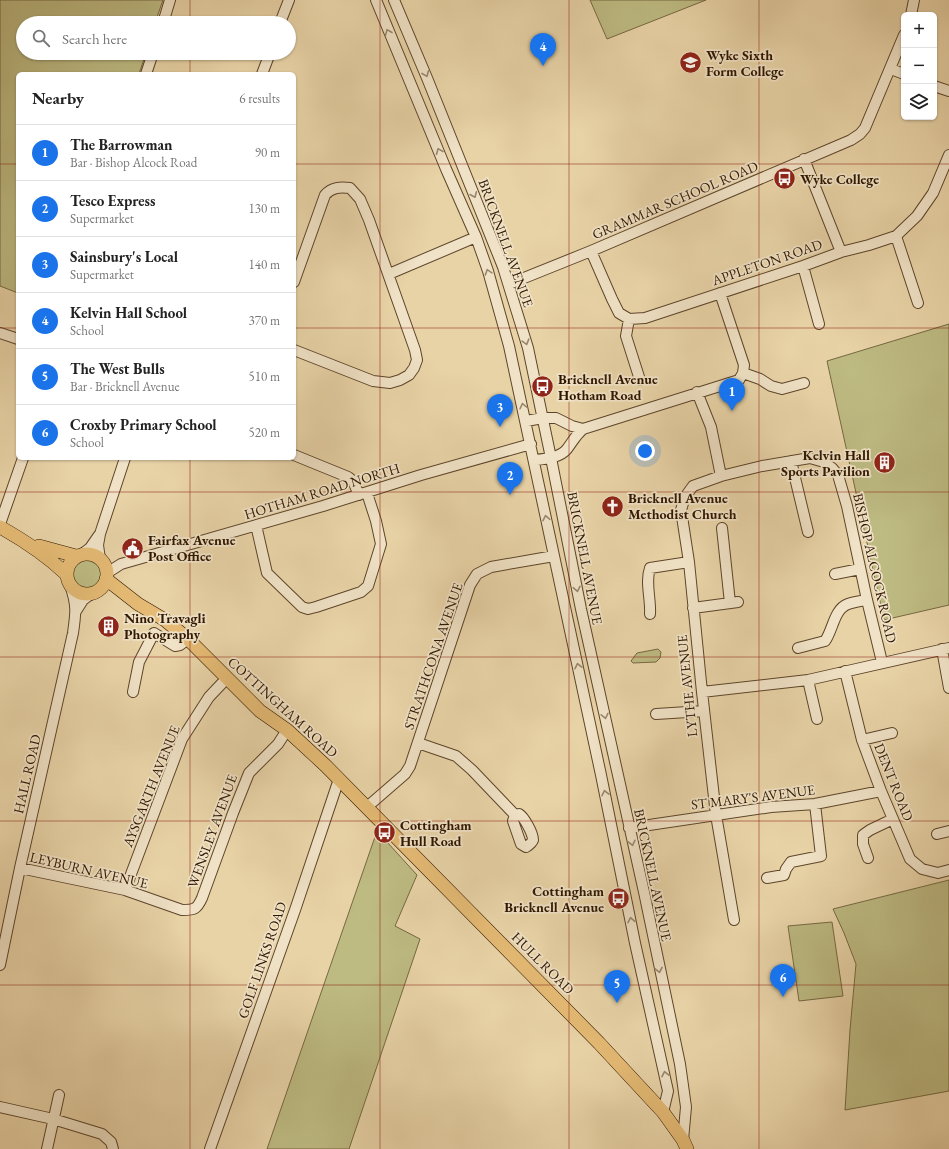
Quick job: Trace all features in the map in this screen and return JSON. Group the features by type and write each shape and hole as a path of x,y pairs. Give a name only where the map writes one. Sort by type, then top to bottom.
{"main road":[{"path":"0,527 24,540 49,558 79,593 95,592 104,586 104,569 91,554 79,555 57,552 24,540"},
{"path":"68,580 69,564 79,555"},
{"name":"COTTINGHAM ROAD","path":"104,569 138,604"},
{"name":"COTTINGHAM ROAD","path":"95,592 114,594 138,604 165,620 188,639 260,711 287,730 367,807"},
{"name":"HULL ROAD","path":"367,807 593,1036 662,1112 685,1144"}],"street":[{"path":"165,16 170,0"},
{"path":"283,16 289,0"},
{"name":"BRICKNELL AVENUE","path":"376,0 446,169 476,237 488,271 509,346 603,782 635,943 668,1091 662,1112"},
{"name":"BRICKNELL AVENUE","path":"394,0 484,217 509,284 528,348 581,609 644,892 680,1064 686,1107 685,1144"},
{"path":"912,12 914,0"},
{"path":"901,43 891,69 901,73"},
{"path":"147,72 151,60"},
{"path":"263,72 267,60"},
{"name":"GRAMMAR SCHOOL ROAD","path":"509,284 591,251 851,140 860,134 865,128 891,69"},
{"path":"937,87 949,91"},
{"path":"804,159 841,252"},
{"name":"APPLETON ROAD","path":"629,319 645,318 841,252 896,236 917,216 933,193 948,161"},
{"path":"446,169 460,162"},
{"path":"296,276 325,195 338,187 350,188 360,199 369,220 415,350 417,360 409,375 390,383 373,381 296,351"},
{"path":"896,236 918,303"},
{"path":"388,274 476,237"},
{"path":"591,251 619,313 629,319 626,336 640,380"},
{"path":"803,266 819,324"},
{"path":"720,293 744,365 741,376"},
{"path":"0,333 16,338"},
{"path":"534,460 551,458 566,450 576,435 583,429 741,376 760,379 771,386 782,389 804,383"},
{"path":"697,392 711,427 721,476"},
{"path":"526,421 543,418 556,418 572,426 583,429"},
{"name":"HOTHAM ROAD NORTH","path":"104,569 256,526 421,475 531,444"},
{"path":"256,526 267,573 302,607 308,609 316,607 361,592 368,586 381,544 376,521 363,494 348,477 296,456"},
{"name":"BISHOP ALCOCK ROAD","path":"721,476 810,458 824,462 832,468 838,475 847,506 882,662"},
{"path":"0,524 22,460"},
{"path":"104,569 98,545 100,534 124,460"},
{"path":"792,461 808,532"},
{"name":"LYTHE AVENUE","path":"721,476 693,486 685,497 681,510 689,562 716,815 736,915"},
{"path":"693,608 734,603 722,528"},
{"path":"79,555 90,548 100,534"},
{"name":"STRATHCONA AVENUE","path":"367,807 406,772 410,766 470,586 477,574 491,567 554,556"},
{"path":"650,614 648,575 650,568 689,562"},
{"path":"835,574 860,568"},
{"name":"HALL ROAD","path":"0,965 20,868 73,633 76,612 75,600 68,580"},
{"name":"HALL ROAD","path":"76,612 83,600 95,592"},
{"path":"798,648 826,641 838,611 846,604 867,600"},
{"path":"133,693 139,662 154,633 175,646 180,645 188,639"},
{"path":"702,692 808,680 882,662 945,649 949,688"},
{"name":"DENT ROAD","path":"845,671 862,740 881,791 910,859 922,869 938,872 949,870"},
{"name":"AYSGARTH AVENUE","path":"125,890 182,739 208,697 227,678"},
{"path":"808,680 817,719"},
{"path":"656,714 704,711"},
{"name":"WENSLEY AVENUE","path":"198,907 232,813 249,773 278,744 287,730"},
{"path":"862,740 892,733"},
{"path":"418,743 456,756 472,770 515,815"},
{"name":"GOLF LINKS ROAD","path":"210,1149 287,932 339,779"},
{"name":"ST MARY'S AVENUE","path":"629,828 771,807 815,804 881,791"},
{"path":"767,878 784,875 791,862 821,856 815,804"},
{"path":"868,858 863,844 864,835 870,830 893,819"},
{"path":"937,834 949,832"},
{"name":"LEYBURN AVENUE","path":"20,868 125,890 182,910 192,910 198,907"},
{"path":"47,1149 52,1119 59,1096"},
{"path":"0,1107 52,1119 102,1134 111,1142 112,1149"}],"shaded area":[{"path":"0,0 163,0 157,16 16,16 16,60 144,60 140,72 16,72 16,292 0,286"},
{"path":"590,0 706,0 607,39"},
{"path":"949,324 949,605 884,620 827,361"},
{"path":"83,558 89,558 99,565 102,574 101,580 95,587 89,590 83,590 73,583 70,577 70,571 77,561"},
{"path":"658,649 661,652 660,658 656,662 633,663 631,661 637,653"},
{"path":"377,831 417,875 395,926 420,939 349,1149 267,1149"},
{"path":"949,880 949,1091 845,1110 856,964 833,909"},
{"path":"832,922 843,996 799,1001 788,926"}],"place":[{"name":"Wyke Sixth Form College","path":"691,63"},
{"name":"Kelvin Hall School","path":"543,66"},
{"name":"Wyke College","path":"785,179"},
{"name":"Bricknell Avenue Hotham Road","path":"543,387"},
{"name":"The Barrowman","path":"732,411"},
{"name":"Sainsbury's Local","path":"500,427"},
{"name":"Kelvin Hall Sports Pavilion","path":"885,463"},
{"name":"Tesco Express","path":"510,495"},
{"name":"Bricknell Avenue Methodist Church","path":"613,506"},
{"name":"Fairfax Avenue Post Office","path":"132,548"},
{"name":"Nino Travagli Photography","path":"109,626"},
{"name":"Cottingham Hull Road","path":"385,833"},
{"name":"Cottingham Bricknell Avenue","path":"619,899"},
{"name":"Croxby Primary School","path":"783,997"},
{"name":"The West Bulls","path":"617,1003"}]}
